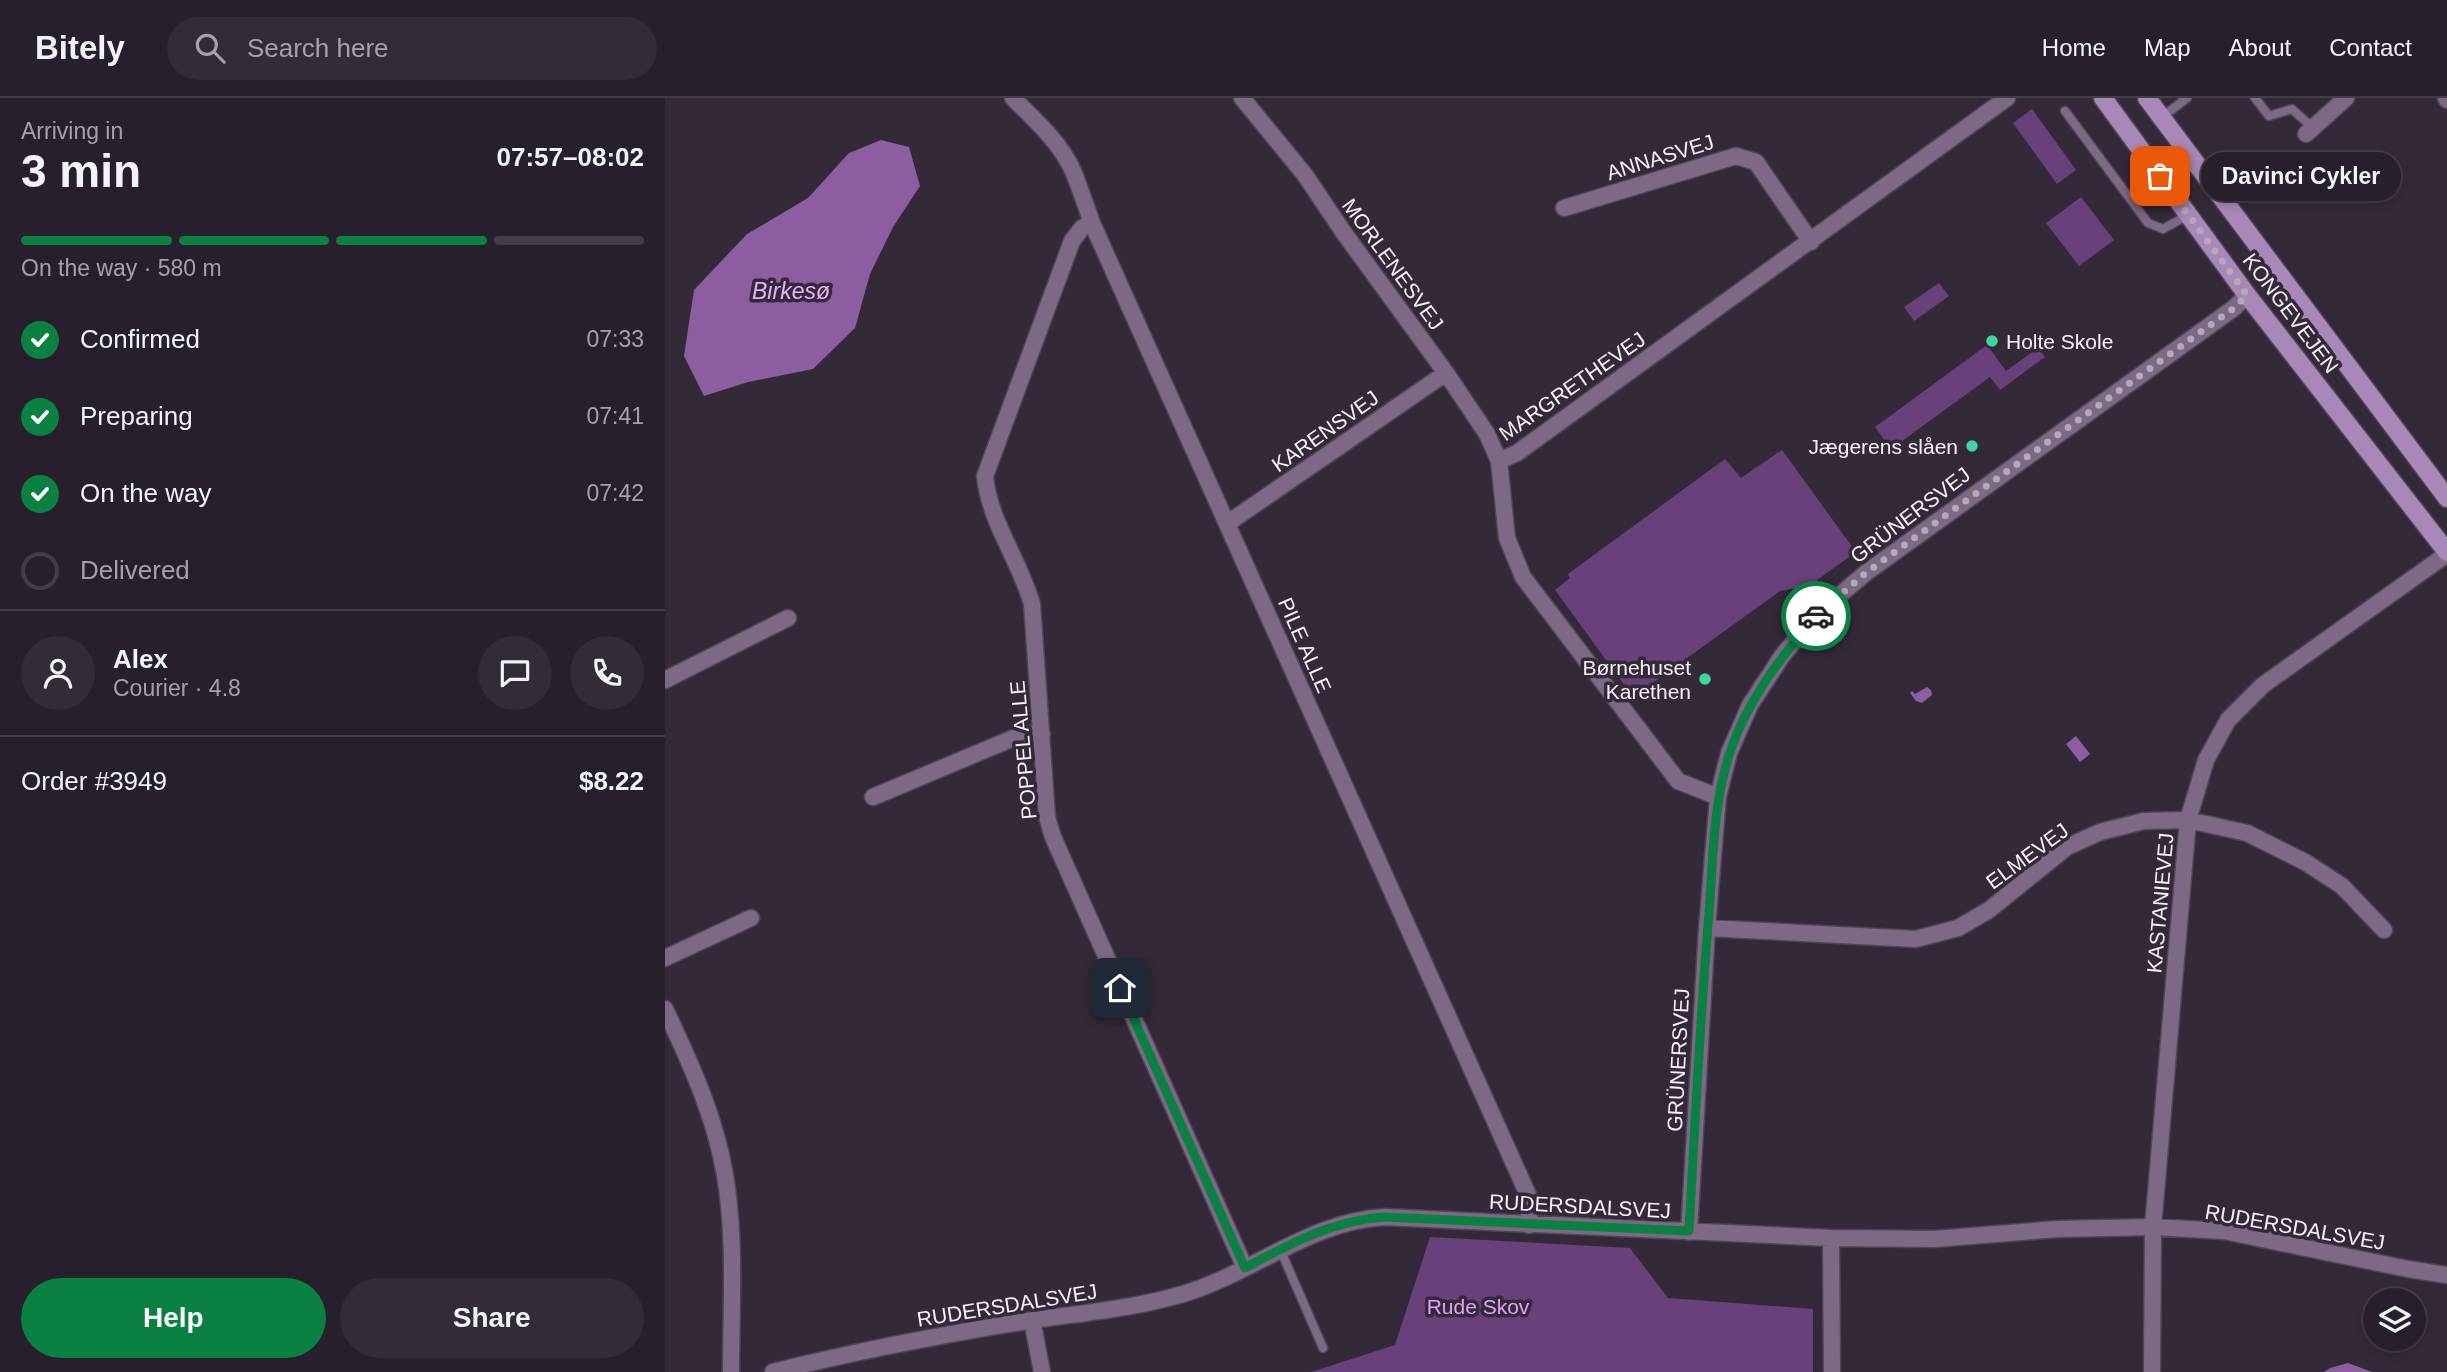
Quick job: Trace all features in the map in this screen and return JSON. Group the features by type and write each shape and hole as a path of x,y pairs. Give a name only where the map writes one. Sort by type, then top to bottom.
{"main road":[{"name":"KONGEVEJEN","path":"2103,98 2247,295 2447,553"},
{"name":"KONGEVEJEN","path":"2147,98 2447,498"}],"street":[{"name":"PILE ALLE","path":"1013,98 1060,149 1072,169 1092,223 1529,1197 1529,1225"},
{"name":"MORLENESVEJ","path":"1242,98 1305,175 1343,233 1446,373 1487,434 1499,461"},
{"name":"MARGRETHEVEJ","path":"1718,797 1678,781 1523,577 1507,538 1499,461 1517,453 2007,98"},
{"path":"2310,131 2346,98"},
{"name":"ANNASVEJ","path":"1565,208 1736,156 1756,162 1811,242"},
{"name":"POPPEL ALLE","path":"1092,223 1082,228 1072,241 985,476 987,496 1032,604 1047,817 1052,837 1245,1268"},
{"name":"GRÜNERSVEJ","path":"1689,1231 1707,928 1718,797 1730,753 1750,705 1782,656 1816,615 1867,572 2234,308 2247,295"},
{"name":"KARENSVEJ","path":"1228,523 1446,373"},
{"name":"KASTANIEVEJ","path":"2152,1372 2153,1227 2188,820 2206,760 2228,720 2263,685 2447,553"},
{"path":"665,680 788,618"},
{"path":"873,797 1023,734 1042,734"},
{"name":"ELMEVEJ","path":"1707,928 1916,939 1958,928 1989,910 2067,848 2100,832 2144,821 2188,820 2247,833 2305,862 2342,886 2384,930"},
{"path":"665,958 751,918"},
{"path":"665,1009 690,1062 711,1117 725,1174 731,1238 731,1372"},
{"name":"RUDERSDALSVEJ","path":"773,1372 914,1340 1031,1320 1119,1309 1180,1295 1336,1225 1363,1218 1831,1238 1934,1239 2058,1229 2153,1227 2224,1231 2447,1275"},
{"path":"1831,1238 1832,1372"},
{"path":"1031,1320 1042,1372"}],"lane":[{"path":"2161,118 2187,98"},
{"path":"2255,98 2269,116 2293,109 2310,131"},
{"path":"2065,111 2148,223 2163,229 2188,215"},
{"path":"1280,1249 1322,1348"}],"green space":[{"path":"2032,109 2076,170 2057,184 2013,123"},
{"path":"2081,197 2114,240 2079,266 2046,223"},
{"path":"1939,283 1949,296 1914,321 1904,307"},
{"path":"1987,345 2006,371 2038,348 2045,357 2000,390 1990,377 1891,449 1875,427"},
{"path":"1782,450 1856,552 1817,580 1825,590 1820,595 1796,588 1780,591 1633,697 1555,590 1570,578 1568,574 1725,459 1741,478"},
{"name":"Rude Skov","path":"1430,1237 1630,1248 1668,1298 1813,1309 1813,1372 1311,1372 1395,1345"}],"water":[{"name":"Birkesø","path":"881,140 909,147 920,186 893,227 870,274 855,328 813,369 748,382 704,396 684,356 694,290 747,234 808,198 849,153"},
{"path":"1927,687 1932,695 1922,703 1916,701 1910,693 1912,691 1915,694"},
{"path":"2076,736 2090,754 2080,762 2066,744"},
{"path":"2348,1363 2372,1372 2324,1372 2330,1368"}],"way so far":[{"path":"1816,616 1867,572 2234,308 2247,295 2160,176"}],"place":[{"name":"Davinci Cykler","path":"2160,176"},
{"name":"Holte Skole","path":"1992,341"},
{"name":"Jægerens slåen","path":"1972,446"},
{"name":"Børnehuset Karethen","path":"1705,679"}],"route":[{"path":"1120,988 1245,1268 1280,1249 1336,1225 1363,1218 1689,1231 1707,928 1718,797 1730,753 1750,705 1782,656 1816,616"}]}
